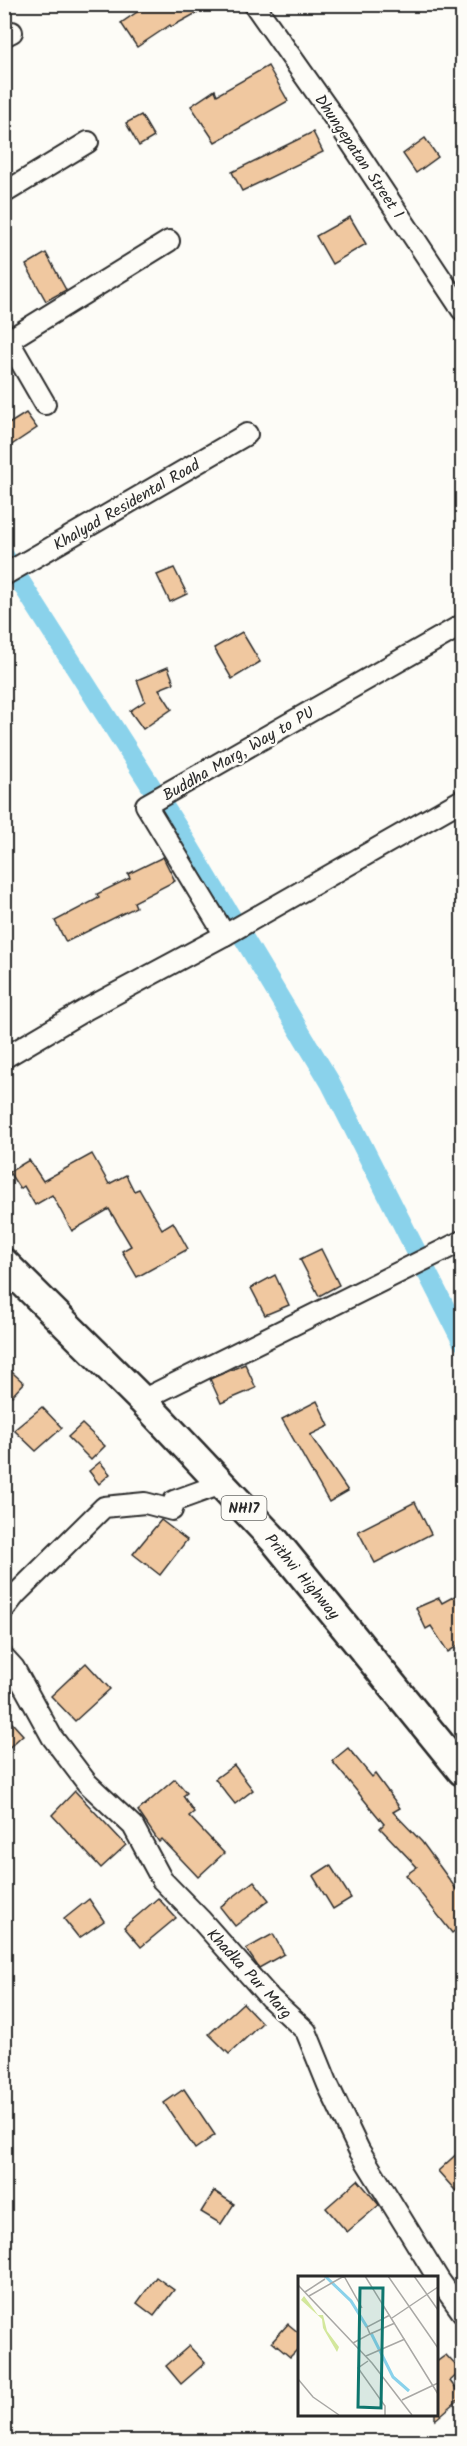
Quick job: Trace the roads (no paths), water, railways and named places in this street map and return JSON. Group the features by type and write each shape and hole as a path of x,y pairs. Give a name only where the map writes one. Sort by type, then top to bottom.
{"highway":[{"name":"Prithvi Highway","path":"4,1263 142,1400 275,1541 462,1771"}],"street":[{"name":"Dhungepatan Street 1","path":"254,4 342,129 462,310"},
{"path":"4,194 88,142"},
{"path":"45,404 7,336 169,240"},
{"name":"Khalyad Residental Road","path":"4,575 248,434"},
{"name":"Buddha Marg, Way to PU","path":"225,935 146,805 462,625"},
{"path":"4,1058 87,1009 225,935 462,800"},
{"path":"142,1400 462,1241"},
{"path":"4,1609 15,1594 104,1507 145,1503 172,1510 174,1501 221,1484"},
{"name":"Khadka Pur Marg","path":"4,1657 14,1668 52,1737 87,1783 133,1826 162,1880 270,1998 306,2031 328,2085 359,2150 437,2276"},
{"name":"Khadka Pur Marg","path":"437,2277 462,2312"}],"waterway":[{"path":"4,556 179,830 330,1082 462,1341"}]}
